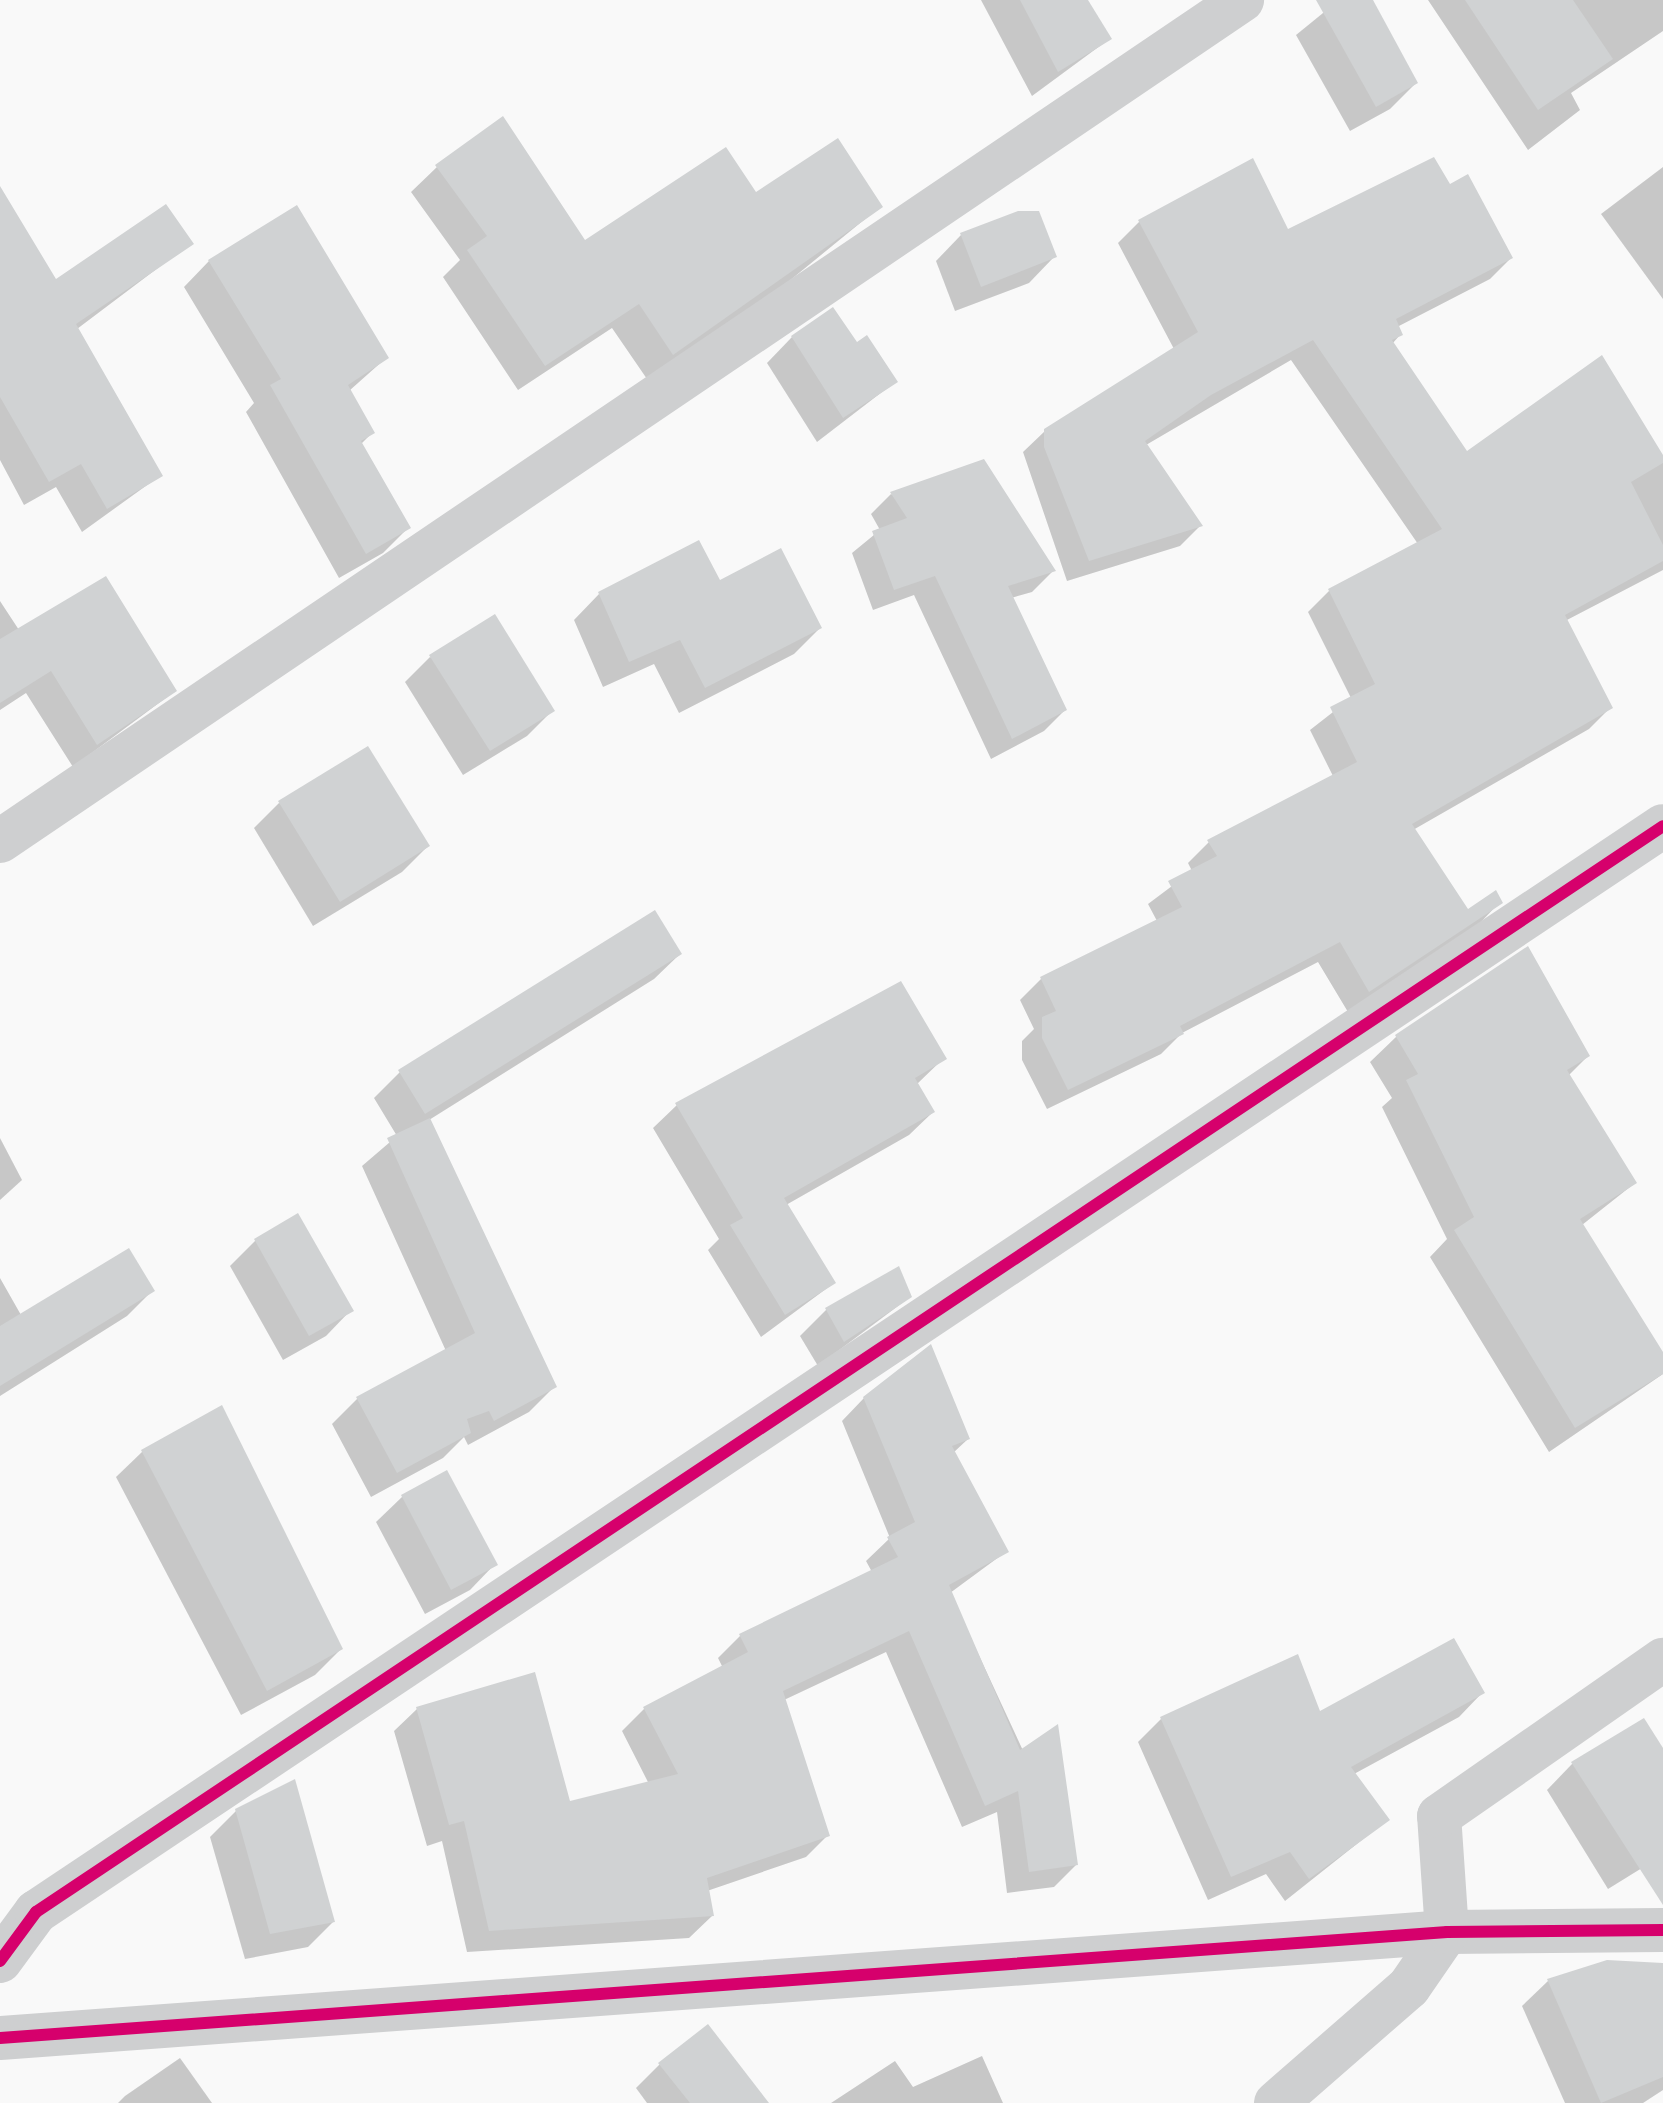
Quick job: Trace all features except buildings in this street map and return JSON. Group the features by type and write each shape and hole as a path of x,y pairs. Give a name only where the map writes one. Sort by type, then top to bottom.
{"street":[{"path":"0,841 1242,0"},
{"path":"0,1961 36,1912 1663,826"},
{"path":"1276,2103 1409,1987 1447,1932 1439,1816 1663,1660"},
{"path":"0,2038 1447,1932 1663,1930"}],"cycle path":[{"path":"0,1961 36,1912 1663,826"},
{"path":"0,2038 1447,1932 1663,1930"}]}
